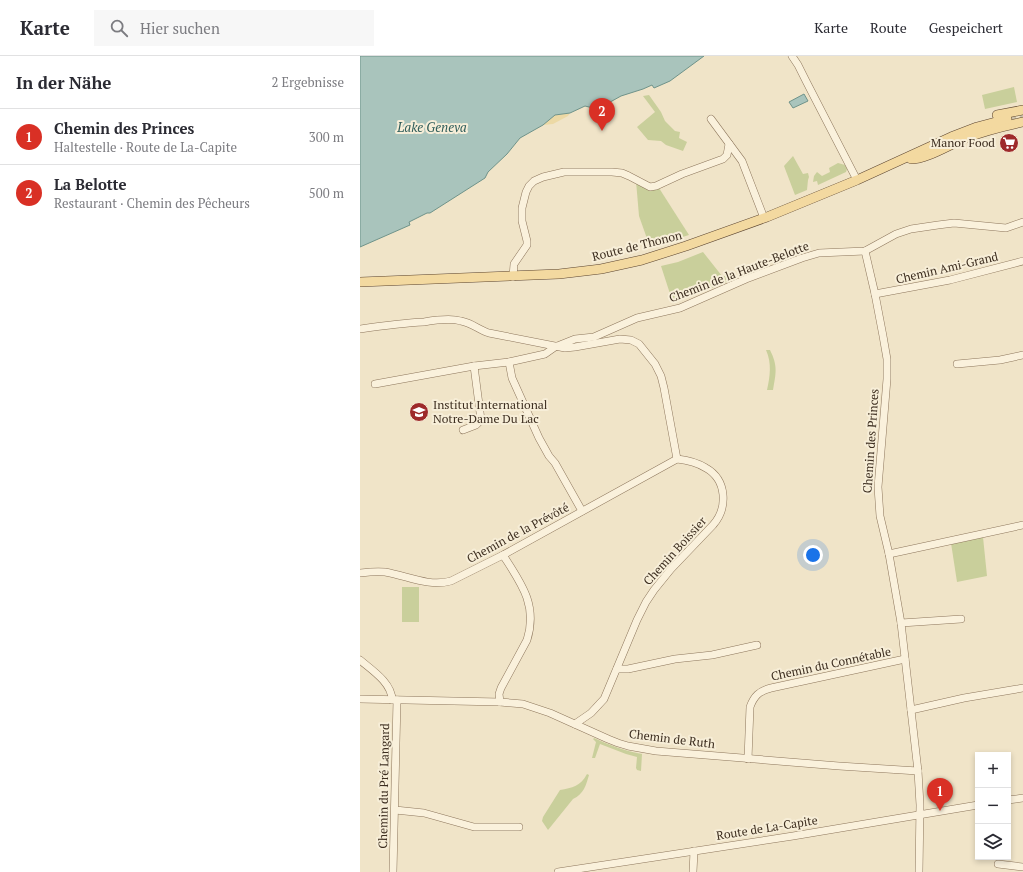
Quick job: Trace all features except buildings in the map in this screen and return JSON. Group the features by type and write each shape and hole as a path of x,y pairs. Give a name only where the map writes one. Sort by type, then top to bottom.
{"main road":[{"name":"Route de Thonon","path":"903,159 917,146 956,129 989,117 1023,110"},
{"path":"903,159 964,132 1007,119"},
{"name":"Route de Thonon","path":"360,282 513,277 579,272 624,264 679,249 764,218 857,180 903,159 922,157 980,134 1023,122"}],"street":[{"path":"792,56 857,180"},
{"path":"711,119 742,161 764,218"},
{"path":"513,277 514,264 526,248 527,244 522,221 524,196 529,186 538,179 564,172 612,172 622,173 652,187 682,174 723,160 727,155 729,144"},
{"path":"865,250 896,234 926,227 954,223 1006,228 1023,222"},
{"name":"Chemin des Princes","path":"865,250 875,294 886,359 887,379 878,487 880,516 889,554 901,623 918,771 919,872"},
{"name":"Chemin de la Haute-Belotte","path":"555,347 575,339 594,337 637,318 680,308 746,278 802,258 819,253 865,250"},
{"name":"Chemin Ami-Grand","path":"875,294 944,282 1023,261"},
{"path":"360,329 432,321 460,321 490,333 555,347 575,347 620,339 631,340 639,344 655,364 661,376 677,459"},
{"path":"375,384 474,366 509,362 545,354 555,347"},
{"path":"957,364 1000,360 1023,355"},
{"path":"509,362 512,378 539,438 582,511"},
{"path":"464,430 476,425 481,420 474,366"},
{"name":"Chemin de la Prévôté","path":"360,573 386,572 433,583 451,581 503,555 677,459"},
{"name":"Chemin Boissier","path":"575,724 601,704 609,690 637,620 646,602 664,577 719,517 722,508 723,491 714,474 707,468 700,465 677,459"},
{"path":"889,554 1023,525"},
{"path":"500,702 499,694 501,688 527,640 530,627 530,607 526,594 503,555"},
{"path":"901,623 961,619"},
{"path":"617,668 628,669 674,659 712,655 757,645"},
{"name":"Chemin du Connétable","path":"748,759 750,707 752,701 760,692 771,688 905,659"},
{"name":"Chemin du Pré Langard","path":"360,660 388,686 395,700 395,810 393,872"},
{"path":"911,710 965,698 1023,688"},
{"name":"Chemin de Ruth","path":"360,699 517,703 550,712 608,740 628,746 656,751 918,771"},
{"path":"1011,800 1023,798"},
{"name":"Route de La-Capite","path":"558,872 975,805"},
{"path":"395,810 424,813 474,827 519,828"},
{"path":"693,872 694,851"},
{"path":"998,864 1023,867"}],"green space":[{"path":"1014,87 1017,102 985,109 982,95"},
{"path":"649,95 661,112 665,121 675,131 680,132 679,138 687,142 683,151 666,145 661,141 648,140 637,127 655,112 643,96"},
{"path":"793,156 803,174 808,173 809,177 807,190 795,195 784,166"},
{"path":"838,163 845,165 847,169 846,172 818,185 817,181 813,182 814,176 817,172 822,176 830,172 829,168"},
{"path":"636,181 659,188 689,235 650,247 639,216"},
{"path":"703,252 722,276 731,276 732,280 673,303 661,266 678,262"},
{"path":"766,350 770,350 775,365 773,390 767,390 770,370"},
{"path":"983,537 987,576 957,582 951,543"},
{"path":"402,587 419,587 419,622 402,622"},
{"path":"594,738 617,748 642,754 641,771 637,770 636,768 637,757 600,744 595,758 592,758 596,742 593,739"},
{"path":"587,774 589,775 586,786 580,795 573,799 548,830 542,821 543,817 560,790 576,786 585,778"}],"sand":[{"path":"570,113 568,116 553,124 543,125 555,115"}],"water":[{"name":"Lake Geneva","path":"360,56 704,56 670,81 654,88 652,85 621,96 594,111 593,108 585,106 570,113 555,115 543,125 520,138 507,154 488,172 485,178 430,213 409,222 410,225 360,247"},
{"path":"804,94 808,101 793,108 789,102"}],"tunnel":[{"path":"1007,119 1023,116"}],"place":[{"name":"La Belotte","path":"602,131"},
{"name":"Manor Food","path":"1009,143"},
{"name":"Institut International Notre-Dame Du Lac","path":"419,412"},
{"name":"Chemin des Princes","path":"940,811"}]}
